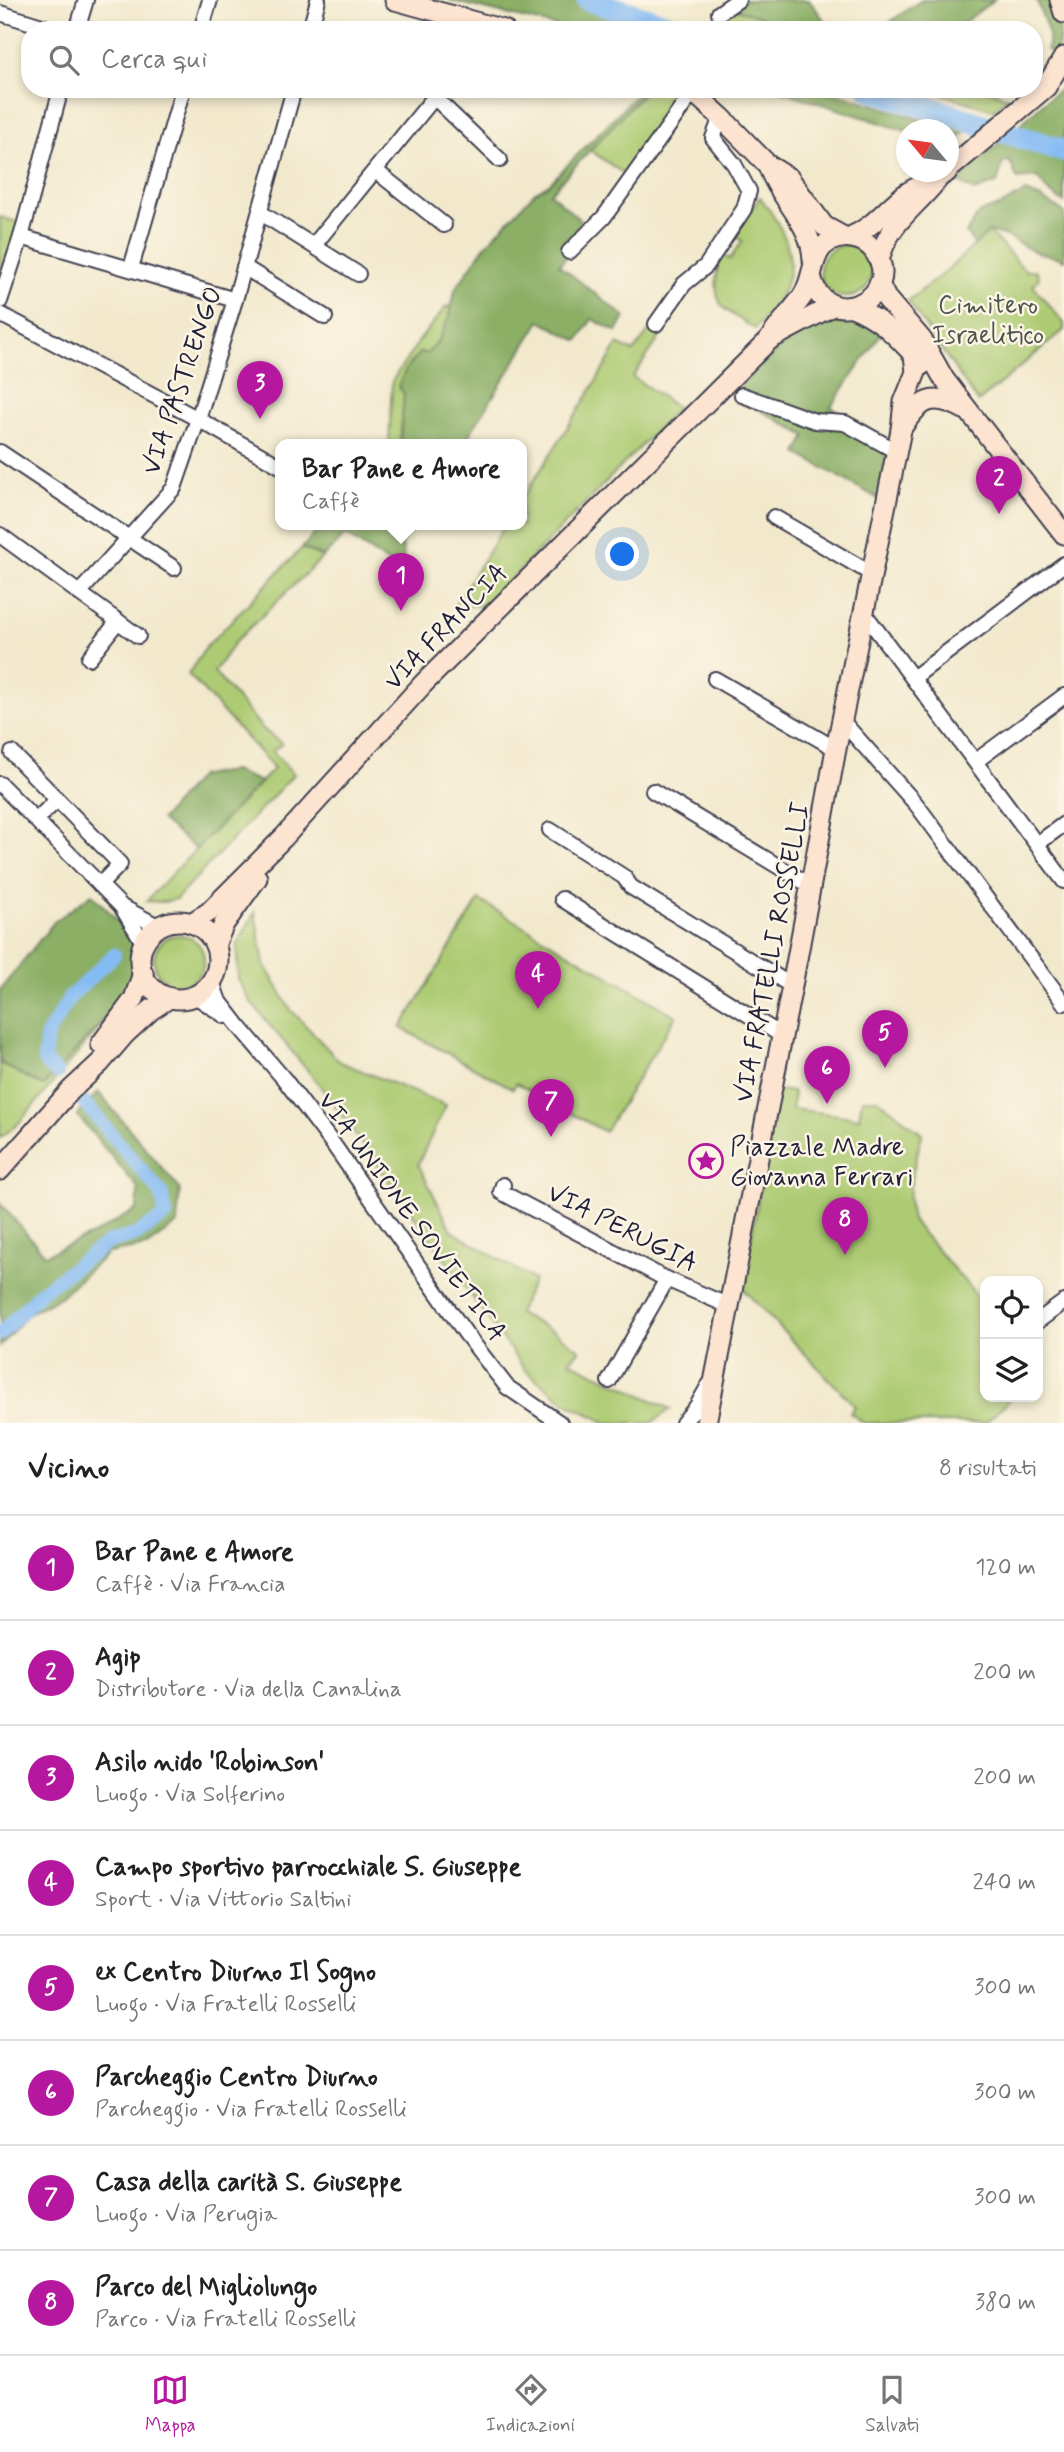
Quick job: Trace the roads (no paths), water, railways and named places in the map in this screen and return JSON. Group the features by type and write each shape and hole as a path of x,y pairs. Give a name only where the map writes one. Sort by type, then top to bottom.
{"street":[{"path":"80,21 86,0"},
{"path":"204,21 210,0"},
{"path":"312,21 318,0"},
{"path":"395,0 465,21"},
{"path":"719,13 738,0"},
{"path":"1062,1 1064,13"},
{"path":"0,13 26,21"},
{"path":"1043,89 1064,57"},
{"path":"1043,91 1064,78"},
{"path":"0,301 21,237 59,98"},
{"path":"131,268 180,98"},
{"name":"VIA PASTRENGO","path":"79,593 174,488 235,300 292,98"},
{"path":"314,245 435,98"},
{"path":"442,98 500,160"},
{"path":"569,252 604,217 687,98"},
{"path":"700,98 768,165 789,178 824,226 871,247 879,260 879,284 886,298 922,340 944,379 1064,534"},
{"path":"959,162 1034,98"},
{"path":"656,324 684,284 706,266 744,209 749,191 734,164 713,138 721,117"},
{"path":"768,165 777,187 809,235 817,291 824,300 869,313 887,325 914,355 944,379"},
{"path":"376,171 444,225"},
{"name":"VIA FRANCIA","path":"159,928 169,923 191,923 209,912 284,837 424,683 769,340 803,296 822,247 871,226 913,189 926,182"},
{"path":"879,260 885,240 896,223 938,182"},
{"path":"261,213 358,274"},
{"path":"21,237 235,300"},
{"name":"VIA PASTRENGO","path":"244,267 325,317"},
{"name":"VIA FRANCIA","path":"769,340 843,306 869,299 879,284"},
{"path":"0,314 275,463"},
{"name":"VIA FRATELLI ROSSELLI","path":"706,1423 836,748 901,430 904,402 916,372 914,355"},
{"path":"742,395 815,421 845,423 896,451"},
{"name":"VIA FRATELLI ROSSELLI","path":"901,430 918,406 932,400 944,400 968,411"},
{"path":"0,452 174,568"},
{"path":"774,517 872,574"},
{"path":"0,535 138,636"},
{"path":"913,678 1059,568"},
{"path":"864,613 1064,881"},
{"path":"89,658 118,621"},
{"path":"715,679 836,748"},
{"path":"976,761 1064,696"},
{"path":"842,721 916,804 1064,1003"},
{"path":"12,753 121,864 100,885"},
{"path":"0,784 121,906 144,944"},
{"path":"653,791 811,886"},
{"path":"36,820 57,800"},
{"path":"1037,844 1064,824"},
{"path":"550,830 624,877 631,887 792,986"},
{"name":"VIA FRANCIA","path":"212,981 218,957 215,945 223,924 269,863 284,837"},
{"path":"562,899 782,1035"},
{"path":"121,906 159,928 144,944 141,954 143,973 158,993 169,998 182,999 195,996 212,981"},
{"path":"191,923 209,935 215,945"},
{"path":"71,1090 134,999 143,973"},
{"name":"VIA UNIONE SOVIETICA","path":"212,981 218,999 333,1144 466,1334 507,1387 560,1423"},
{"name":"VIA UNIONE SOVIETICA","path":"195,996 237,1025"},
{"path":"0,1170 71,1090 151,1010 169,998"},
{"name":"VIA PERUGIA","path":"503,1185 501,1192 667,1279 729,1306"},
{"path":"610,1381 667,1279"},
{"path":"1043,1317 1064,1302"},
{"path":"683,1423 697,1406 717,1368"}],"waterway":[{"path":"588,0 654,21"},
{"path":"898,98 1064,151"},
{"path":"57,1073 44,1061 47,1035 70,997 114,955"},
{"path":"0,1334 41,1292 85,1259 109,1242 136,1235 166,1215 161,1193 83,1101"}],"place":[{"name":"Asilo nido 'Robinson'","path":"260,419"},
{"name":"Agip","path":"999,514"},
{"name":"Bar Pane e Amore","path":"401,611"},
{"name":"Campo sportivo parrocchiale S. Giuseppe","path":"538,1009"},
{"name":"ex Centro Diurno Il Sogno","path":"885,1068"},
{"name":"Parcheggio Centro Diurno","path":"827,1104"},
{"name":"Casa della carità S. Giuseppe","path":"551,1137"},
{"name":"Piazzale Madre Giovanna Ferrari","path":"706,1161"},
{"name":"Parco del Migliolungo","path":"845,1255"}],"park label":[{"name":"Cimitero Israelitico","path":"988,319"}]}
